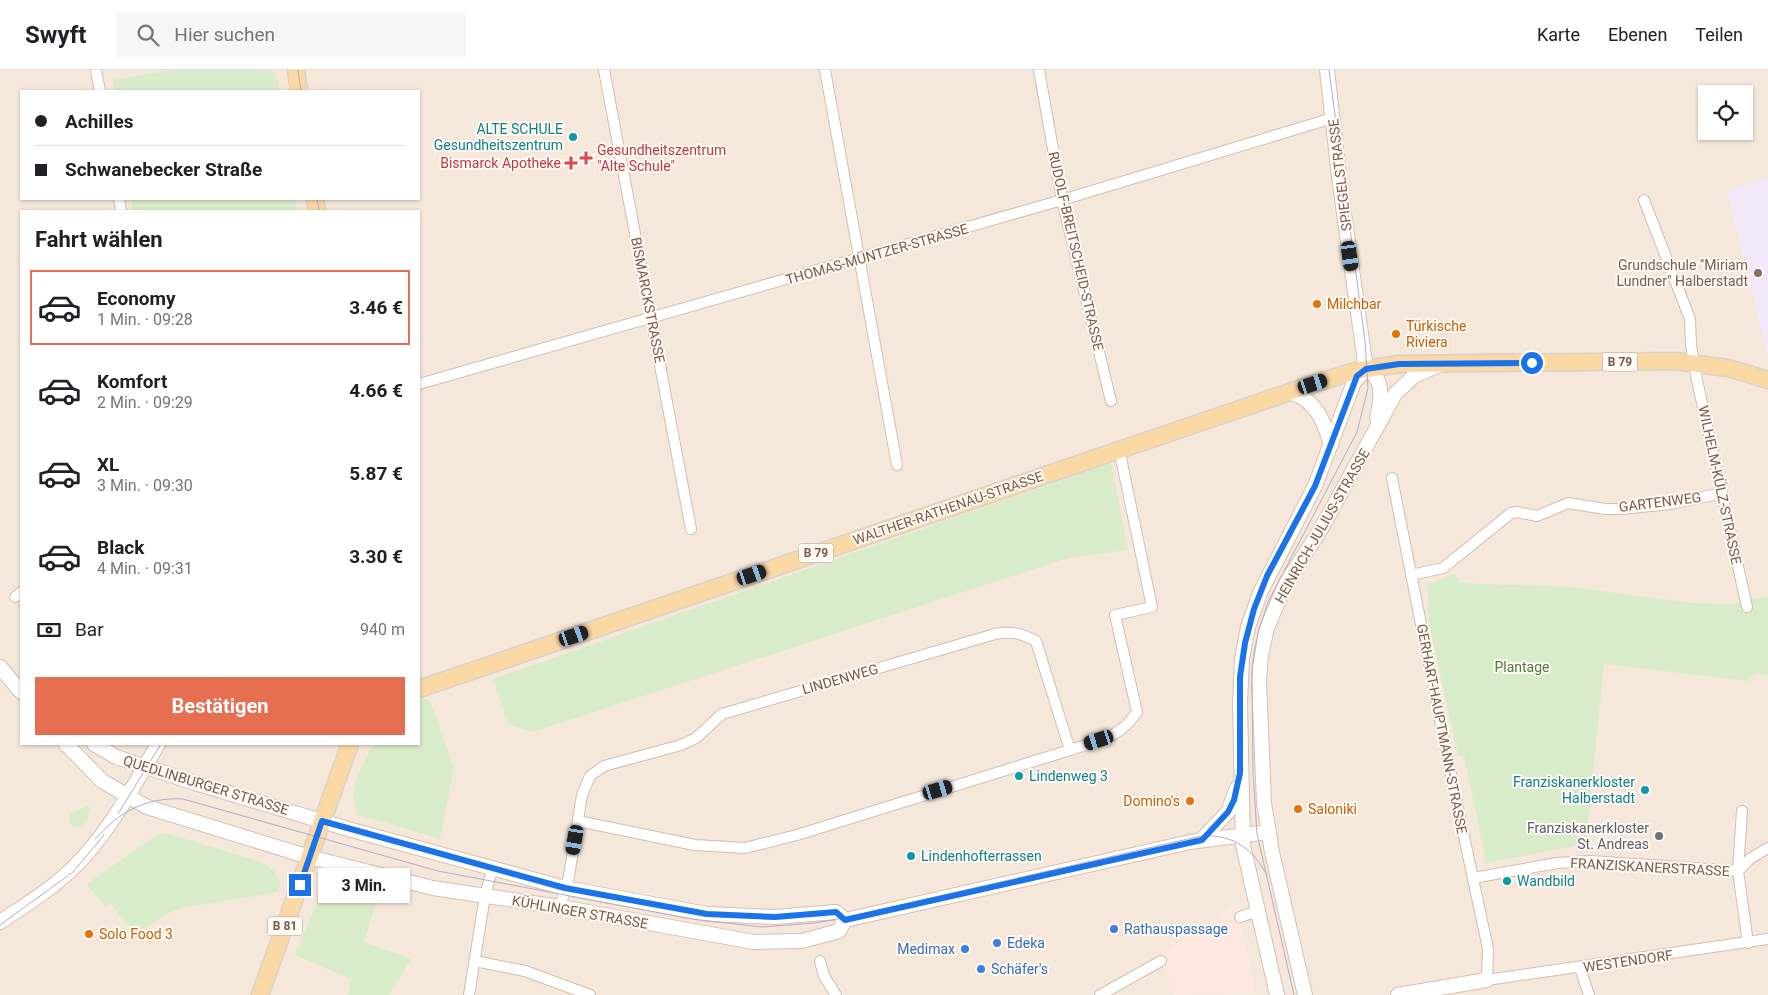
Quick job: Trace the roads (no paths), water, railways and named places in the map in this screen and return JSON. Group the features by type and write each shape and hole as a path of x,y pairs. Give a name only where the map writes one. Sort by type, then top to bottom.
{"main road":[{"path":"296,70 299,90"},
{"name":"B 79","path":"1366,369 1399,364 1447,363 1694,363 1728,368 1768,380"},
{"name":"WALTHER-RATHENAU-STRASSE","path":"422,685 1118,449 1366,369"},
{"name":"B 81","path":"260,995 350,745"}],"street":[{"path":"96,70 100,90"},
{"name":"BISMARCKSTRASSE","path":"604,70 691,530"},
{"path":"825,70 897,465"},
{"name":"RUDOLF-BREITSCHEID-STRASSE","path":"1039,70 1062,200 1111,401"},
{"name":"SPIEGELSTRASSE","path":"1327,70 1366,369"},
{"name":"THOMAS-MÜNTZER-STRASSE","path":"420,384 1062,200 1333,118"},
{"name":"WILHELM-KÜLZ-STRASSE","path":"1644,200 1690,318 1694,363 1747,607"},
{"name":"HEINRICH-JULIUS-STRASSE","path":"1305,995 1268,832 1261,772 1258,681 1268,628 1286,583 1321,529 1402,385 1426,369 1447,363"},
{"name":"HEINRICH-JULIUS-STRASSE","path":"1277,995 1242,836 1240,677 1248,627 1267,576 1315,486 1354,382 1366,369 1374,373 1380,385 1379,407 1370,440"},
{"path":"1290,392 1302,396 1312,403 1324,425 1331,446"},
{"path":"578,821 695,845 745,848 797,835 1114,736 1127,727 1137,712 1115,615 1152,606 1118,449"},
{"name":"GERHART-HAUPTMANN-STRASSE","path":"1392,478 1488,949 1487,980"},
{"name":"GARTENWEG","path":"1411,575 1443,568 1511,513 1517,512 1538,516 1568,503 1605,508 1671,504 1722,493"},
{"name":"LINDENWEG","path":"560,907 582,795 590,776 604,766 681,745 696,738 722,714 1008,631 1022,633 1036,640 1070,750"},
{"path":"0,667 20,691"},
{"path":"67,745 102,781 127,797 162,813 310,857"},
{"name":"QUEDLINBURGER STRASSE","path":"96,745 116,757 144,767 322,821"},
{"path":"0,922 71,870 105,830 157,745"},
{"path":"1202,840 1228,812 1234,800 1240,773"},
{"name":"FRANZISKANERSTRASSE","path":"1742,811 1738,871 1748,943"},
{"name":"KÜHLINGER STRASSE","path":"322,821 492,870 565,888 707,914 775,917 836,912 845,920"},
{"name":"KÜHLINGER STRASSE","path":"310,857 434,888 560,907 754,942 817,938 839,931 845,920 1202,840 1268,832"},
{"path":"1738,871 1751,858 1768,848"},
{"name":"FRANZISKANERSTRASSE","path":"1473,878 1557,862 1591,862 1738,871"},
{"path":"469,995 485,896 492,870"},
{"path":"1240,917 1258,911"},
{"name":"WESTENDORF","path":"1487,980 1768,940"},
{"path":"475,961 525,971 590,995"},
{"path":"820,961 824,976 836,995"},
{"path":"1100,995 1161,961"},
{"path":"1580,968 1588,995"},
{"path":"1398,995 1487,980"}],"tram line":[{"path":"298,70 301,90"},
{"path":"1294,995 1257,834 1253,773 1252,669 1258,633 1268,602 1357,432 1368,388 1365,341 1329,70"},
{"path":"317,200 319,210"},
{"path":"118,814 160,745"},
{"path":"95,839 114,821 134,808 157,801 183,799 438,871 692,919 762,927 815,923 843,918 1201,836 1223,837 1232,840 1248,850 1267,875"},
{"path":"0,925 73,872 104,835"}],"place":[{"name":"ALTE SCHULE Gesundheitszentrum","path":"573,137"},
{"name":"Gesundheitszentrum \"Alte Schule\"","path":"586,158"},
{"name":"Bismarck Apotheke","path":"571,163"},
{"name":"Grundschule \"Miriam Lundner\" Halberstadt","path":"1758,273"},
{"name":"Milchbar","path":"1317,304"},
{"name":"Türkische Riviera","path":"1396,334"},
{"name":"Lindenweg 3","path":"1019,776"},
{"name":"Franziskanerkloster Halberstadt","path":"1645,790"},
{"name":"Domino's","path":"1190,801"},
{"name":"Saloniki","path":"1298,809"},
{"name":"Franziskanerkloster St. Andreas","path":"1659,836"},
{"name":"Lindenhofterrassen","path":"911,856"},
{"name":"Wandbild","path":"1507,881"},
{"name":"Rathauspassage","path":"1114,929"},
{"name":"Solo Food 3","path":"89,934"},
{"name":"Edeka","path":"997,943"},
{"name":"Medimax","path":"965,949"},
{"name":"Schäfer's","path":"981,969"}],"park label":[{"name":"Plantage","path":"1522,667"}]}
